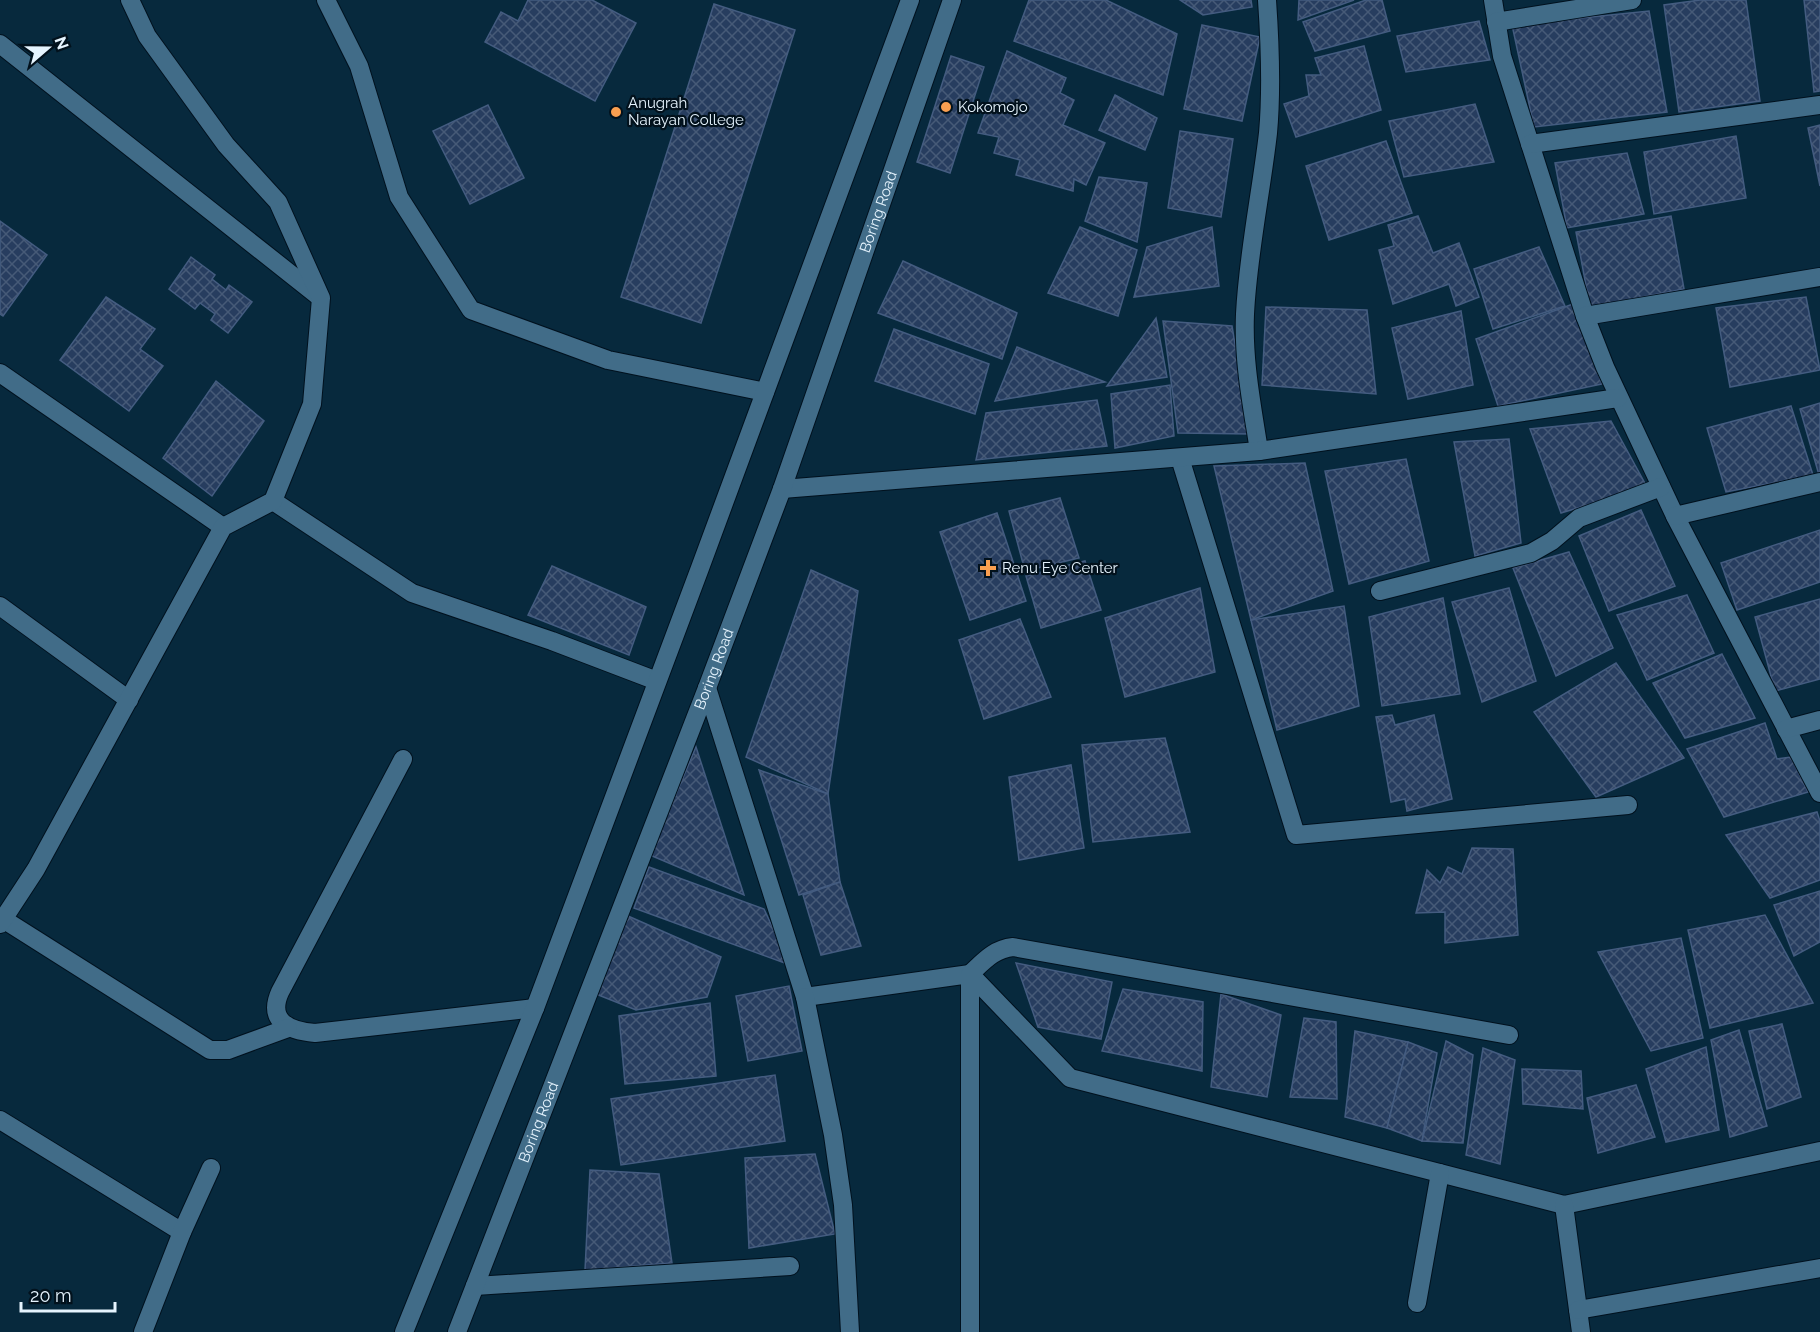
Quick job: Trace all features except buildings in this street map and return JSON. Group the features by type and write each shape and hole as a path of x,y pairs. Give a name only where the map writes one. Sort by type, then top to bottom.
{"street":[{"path":"130,0 147,36 226,146 278,202 321,297 312,404 273,501 223,527 36,869 2,921 210,1050 228,1050 288,1028 315,1033 535,1008"},
{"path":"326,0 359,66 399,197 471,310 608,360 765,392"},
{"path":"404,1332 535,1008 910,0"},
{"name":"Boring Road","path":"457,1332 782,489 952,0"},
{"path":"1259,451 1245,359 1245,315 1253,231 1268,132 1267,0"},
{"path":"1493,0 1502,56 1585,316 1618,398 1675,516 1820,793"},
{"path":"1496,22 1632,0"},
{"path":"0,44 321,297"},
{"path":"1530,144 1820,105"},
{"path":"1585,316 1820,277"},
{"path":"0,372 223,527"},
{"path":"782,489 1259,451 1618,398"},
{"path":"1180,458 1296,835 1628,805"},
{"path":"1675,516 1820,482"},
{"path":"1380,591 1531,553 1552,541 1579,518 1661,487"},
{"path":"273,501 412,593 552,641 657,681"},
{"path":"0,606 129,700"},
{"path":"707,688 805,997 833,1135 843,1205 850,1332"},
{"path":"1786,729 1820,720"},
{"path":"288,1028 277,1012 275,1003 403,759"},
{"path":"805,997 970,974 989,956 1005,948 1014,947 1509,1035"},
{"path":"970,974 1070,1078 1564,1205 1820,1151"},
{"path":"970,974 970,1332"},
{"path":"0,1120 182,1232"},
{"path":"143,1332 182,1232 211,1168"},
{"path":"1417,1304 1440,1173"},
{"path":"1564,1205 1581,1332"},
{"path":"475,1286 790,1266"},
{"path":"1578,1310 1820,1268"}],"place":[{"name":"Kokomojo","path":"946,107"},
{"name":"Anugrah Narayan College","path":"616,112"},
{"name":"Renu Eye Center","path":"988,568"}]}
